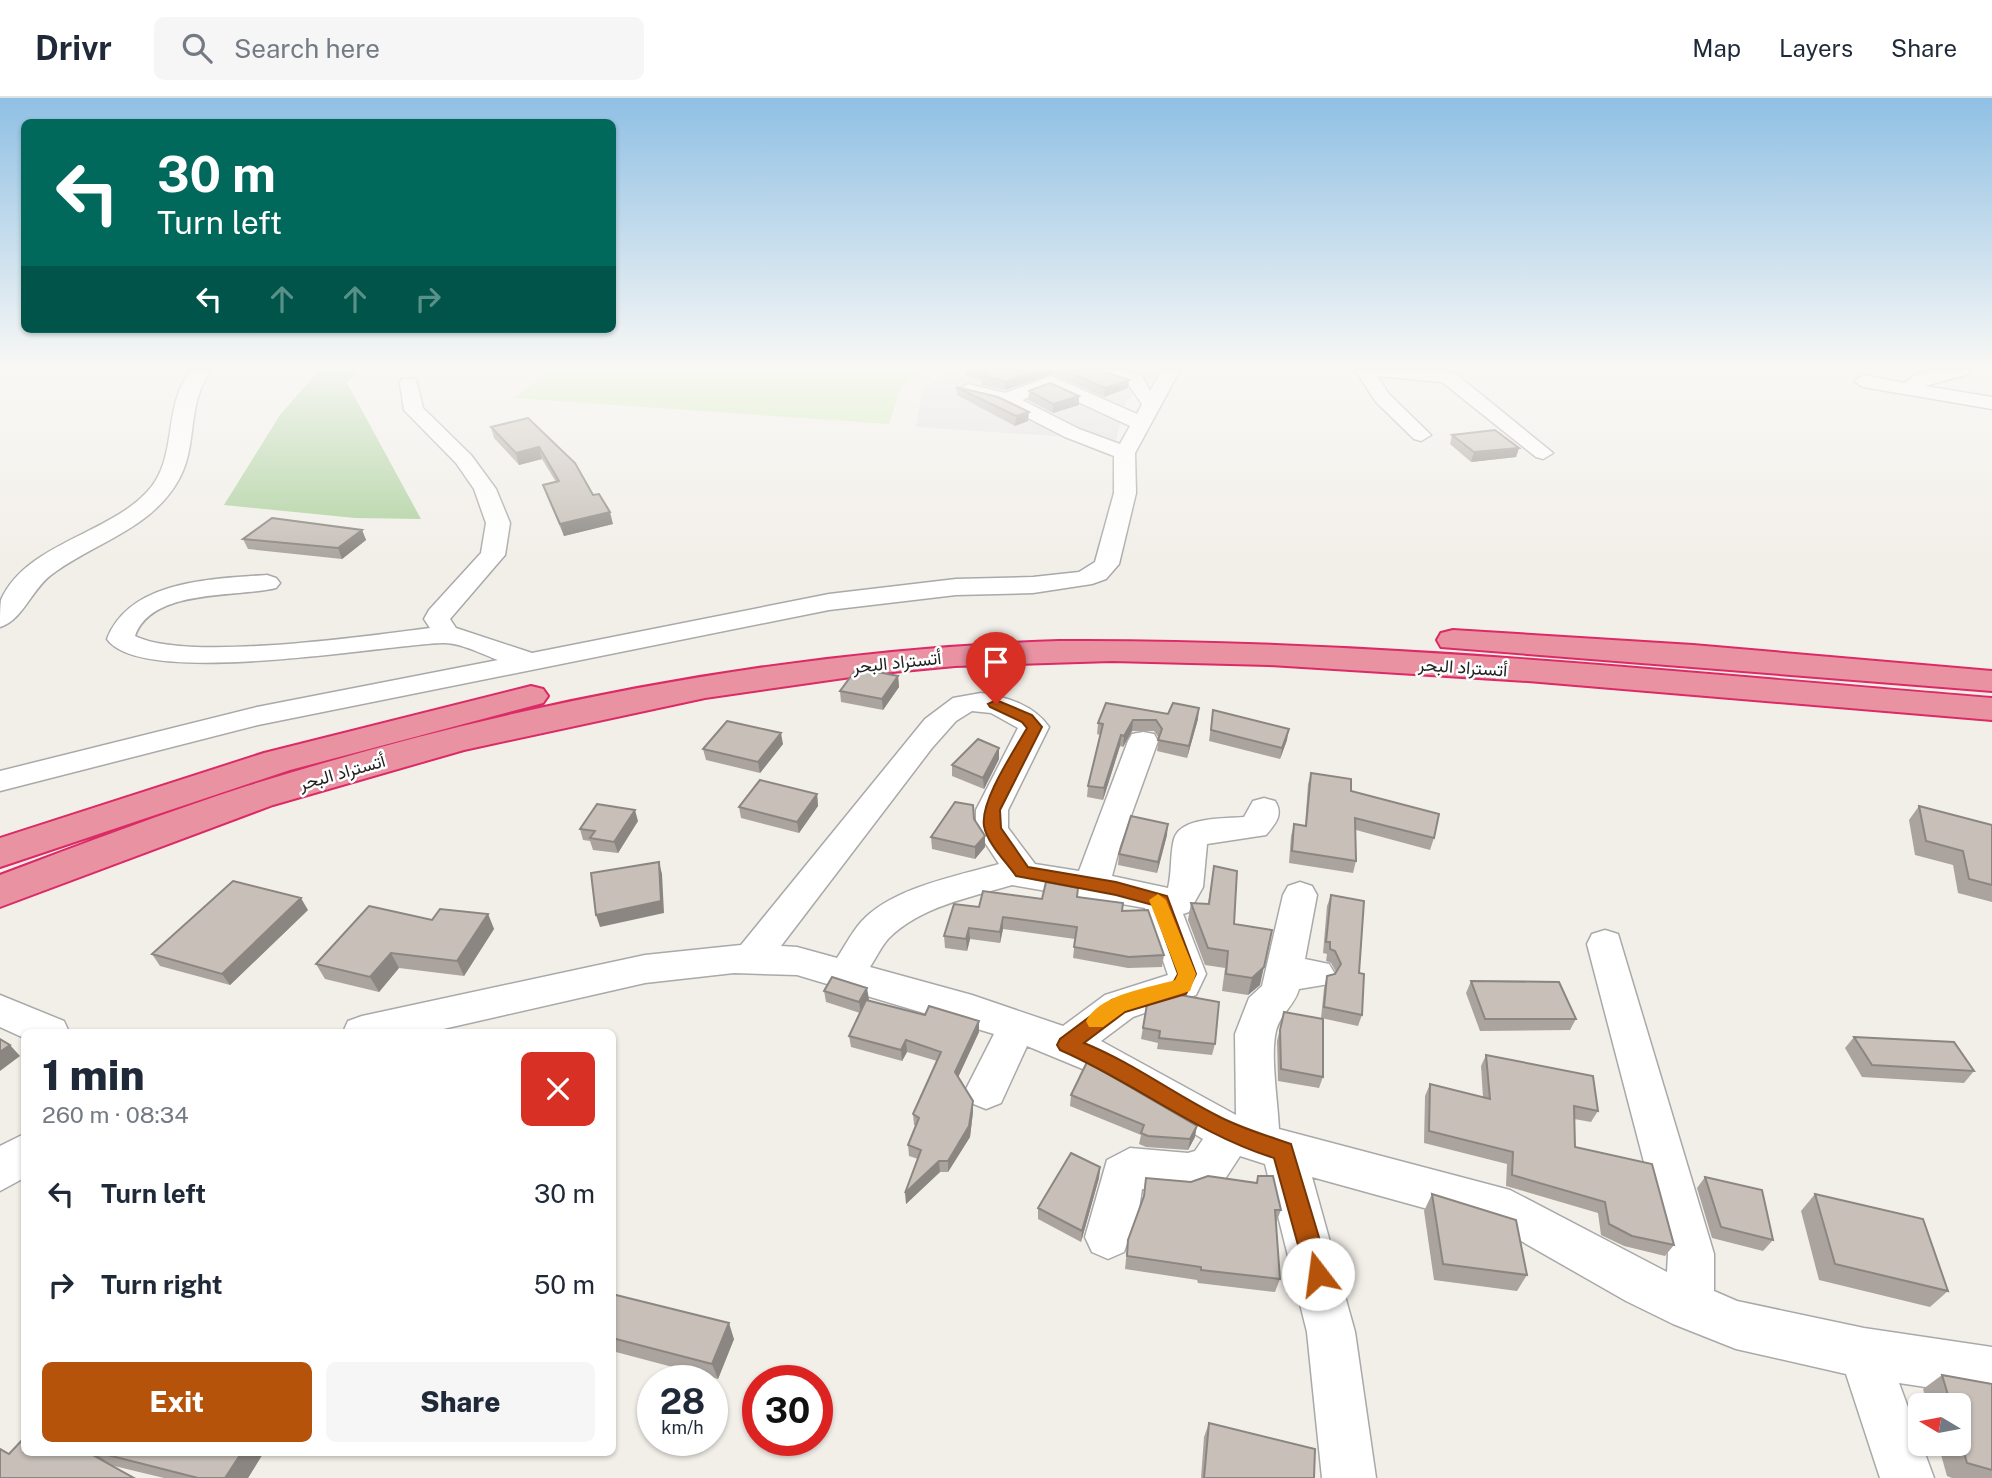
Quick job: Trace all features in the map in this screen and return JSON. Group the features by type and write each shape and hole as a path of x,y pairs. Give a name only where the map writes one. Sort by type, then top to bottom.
{"highway":[{"name":"أتستراد البحر","path":"0,853 277,761 470,710 620,678 719,661 924,636 1118,627 1245,628 1693,655 1992,681"},
{"name":"أتستراد البحر","path":"0,892 209,813 296,785 513,727 693,688 816,671 959,656 1109,651 1265,655 1462,666 1992,709"}],"street":[{"path":"0,619 31,577 120,524 158,494 178,459 182,434"},
{"path":"439,434 464,458 485,489 498,523 493,555 442,610 437,619 447,634"},
{"path":"1076,434 1125,453"},
{"path":"0,781 257,716 863,597 1083,579 1097,574 1107,564 1125,493 1125,453 1135,434"},
{"path":"1520,434 1543,453"},
{"path":"267,583 207,588 174,595 139,613 125,626 120,639 131,647 144,651 180,654 312,649 447,634 534,663"},
{"path":"751,959 841,839 921,741 943,718 964,704 996,704 1027,719 1034,727 992,810 992,829 1022,872"},
{"path":"1093,884 1102,846 1143,741"},
{"path":"845,975 874,931 911,906 936,894 1022,872 1093,884 1175,903 1181,900 1188,877 1191,838 1201,833 1254,827 1263,817 1264,809"},
{"path":"1300,895 1300,974 1263,1009 1255,1034 1258,1143 1331,1332 1349,1478"},
{"path":"1067,1045 1119,1006 1183,985 1187,974 1160,901"},
{"path":"1605,944 1691,1254 1690,1307"},
{"path":"375,1029 645,969 685,963 751,959 797,961 1017,1026 1067,1045 1104,1060 1258,1143 1510,1211 1643,1285 1736,1325 1864,1353 1992,1372"},
{"path":"0,1010 43,1029"},
{"path":"986,1091 1017,1026"},
{"path":"1108,1237 1117,1209 1122,1174 1130,1168 1188,1173 1258,1143"},
{"path":"0,1171 21,1155"},
{"path":"1864,1353 1907,1478"}],"shaded area":[{"path":"1030,434 1117,434 1116,440"}],"green space":[{"path":"268,434 375,434 421,519 355,518 224,505"}],"building":[{"path":"498,434 545,434 575,463 593,495 599,494 610,512 560,524 543,485 559,481 539,447 516,453"},
{"path":"1501,434 1519,448 1474,452 1452,435"},
{"path":"272,518 362,530 338,548 243,539"},
{"path":"857,668 898,676 882,699 840,691"},
{"path":"1106,703 1168,714 1173,703 1199,708 1189,746 1158,740 1162,729 1156,720 1133,720 1124,736 1121,735 1104,788 1088,786 1103,724 1098,723"},
{"path":"1213,710 1289,729 1282,748 1211,730"},
{"path":"727,721 781,733 758,762 703,749"},
{"path":"978,739 999,748 983,778 952,765"},
{"path":"1311,773 1351,779 1351,791 1439,814 1434,838 1355,818 1356,861 1292,851 1294,824 1306,826"},
{"path":"760,780 817,794 797,822 739,807"},
{"path":"955,802 973,805 974,819 985,836 975,847 931,837"},
{"path":"597,804 635,810 614,842 590,838 595,831 580,829"},
{"path":"1919,806 1992,825 1992,885 1969,879 1963,851 1926,841"},
{"path":"1131,816 1168,824 1158,862 1119,854"},
{"path":"659,862 661,901 596,915 591,873"},
{"path":"1214,866 1237,871 1234,924 1272,930 1264,967 1252,978 1226,974 1228,951 1208,948 1191,903 1209,904"},
{"path":"233,881 301,898 222,974 152,954"},
{"path":"1046,882 1078,888 1077,897 1123,903 1122,911 1148,910 1164,955 1129,957 1074,947 1077,927 1003,917 1000,932 969,928 966,939 944,936 954,904 979,907 983,891 1042,899"},
{"path":"1331,895 1364,901 1359,973 1364,974 1362,1015 1324,1007 1327,976 1335,974 1341,964 1335,951 1330,949 1330,942 1326,942"},
{"path":"369,906 432,920 440,909 488,914 457,961 391,953 370,977 316,964"},
{"path":"832,977 867,988 859,1002 824,991"},
{"path":"1471,981 1559,982 1576,1019 1485,1019"},
{"path":"1175,994 1219,1002 1215,1044 1159,1038 1160,1031 1143,1028 1147,1004"},
{"path":"866,1000 925,1015 929,1006 979,1021 955,1072 973,1101 969,1126 948,1161 939,1161 905,1193 921,1150 908,1145 919,1118 913,1114 941,1052 906,1040 901,1050 849,1036"},
{"path":"1284,1012 1323,1019 1323,1077 1281,1069 1280,1030"},
{"path":"1854,1037 1954,1042 1974,1071 1872,1065"},
{"path":"0,1039 10,1045 0,1052"},
{"path":"1486,1055 1593,1076 1598,1111 1574,1106 1575,1147 1652,1164 1674,1245 1632,1236 1609,1224 1605,1202 1512,1175 1513,1152 1429,1131 1430,1084 1490,1099"},
{"path":"1087,1062 1197,1126 1190,1139 1148,1136 1141,1133 1144,1125 1071,1095"},
{"path":"1071,1153 1100,1167 1082,1231 1038,1208"},
{"path":"1208,1176 1257,1183 1258,1176 1273,1176 1281,1210 1275,1210 1280,1279 1201,1270 1201,1267 1127,1256 1128,1240 1144,1196 1146,1178 1191,1182"},
{"path":"1705,1177 1762,1190 1773,1240 1721,1227"},
{"path":"1432,1194 1516,1220 1527,1275 1443,1264"},
{"path":"1815,1194 1923,1219 1948,1291 1835,1264"},
{"path":"616,1295 729,1323 712,1364 616,1339"},
{"path":"1942,1375 1992,1384 1992,1470 1967,1463 1965,1456 1971,1456 1971,1393 1947,1393"},
{"path":"1209,1423 1315,1449 1314,1478 1204,1478"},
{"path":"21,1441 21,1456 95,1456 134,1478 0,1478 0,1449 9,1454"},
{"path":"112,1456 239,1456 225,1478 198,1478"}],"slow traffic":[{"path":"1096,1021 1119,1006 1143,997 1180,989 1183,985 1187,974 1158,900"}],"route":[{"path":"996,704 1027,719 1034,727 992,810 992,829 1014,856 1022,872 1116,888 1160,901 1187,974 1180,989 1143,997 1119,1006 1067,1045 1104,1060 1209,1122 1244,1139 1283,1151 1318,1274"}]}
